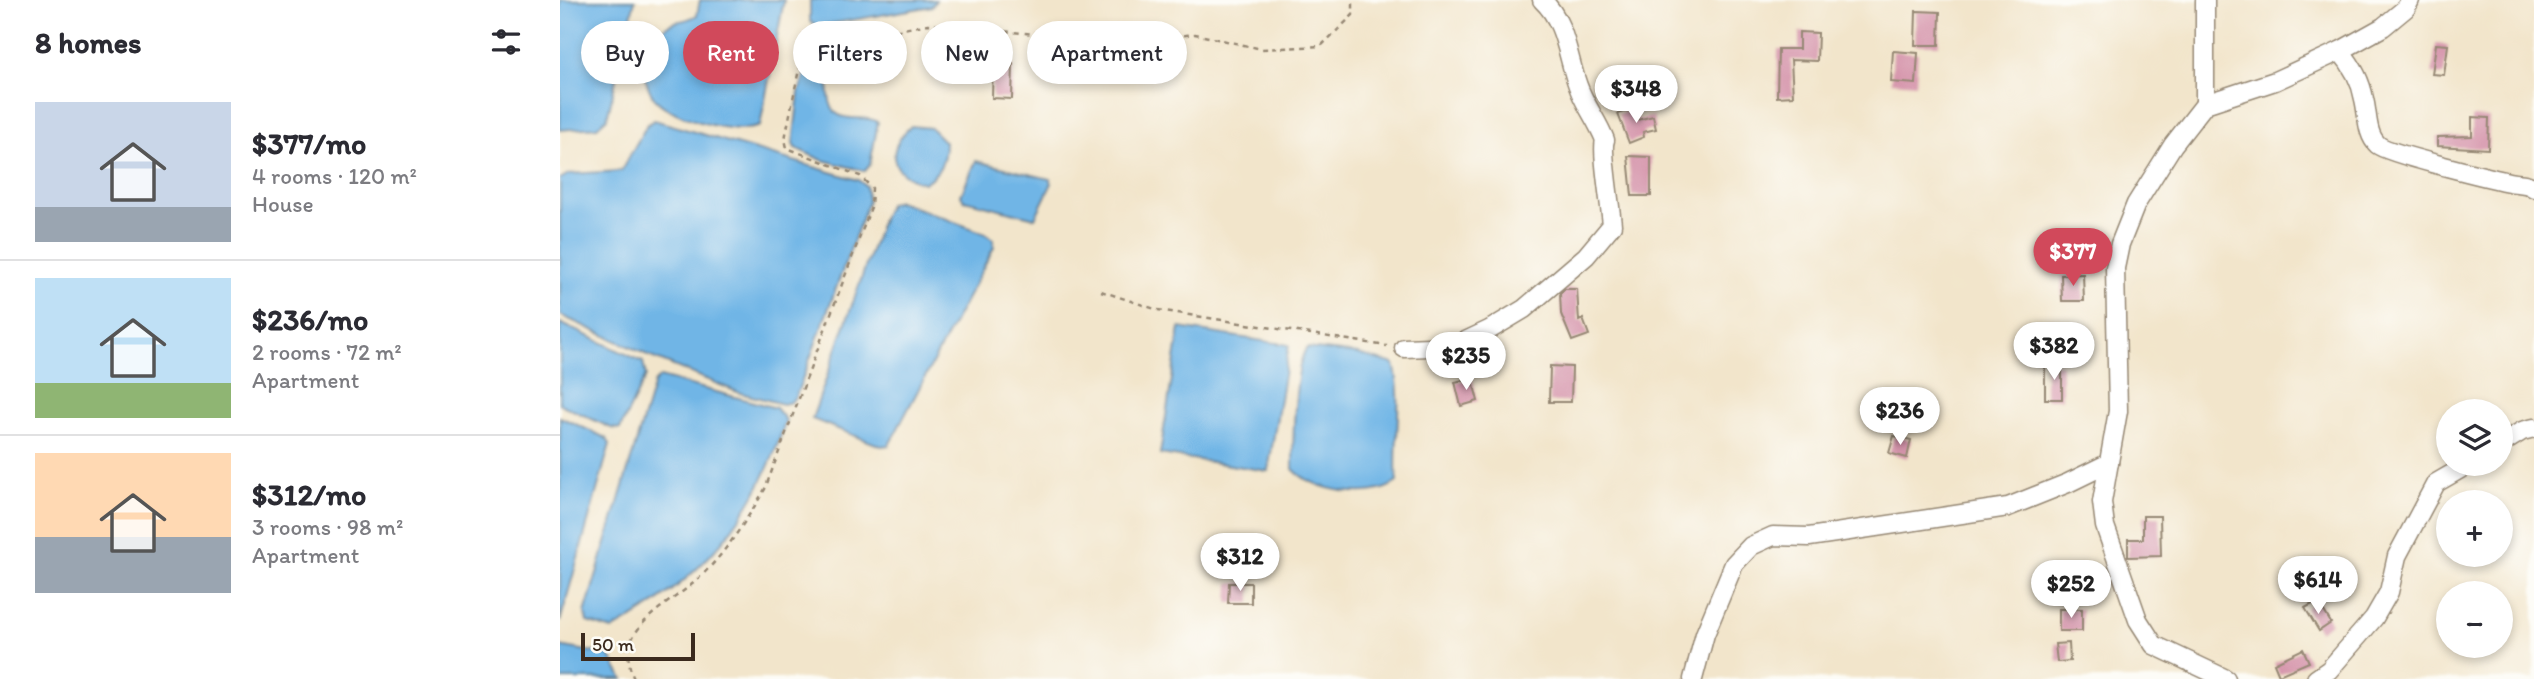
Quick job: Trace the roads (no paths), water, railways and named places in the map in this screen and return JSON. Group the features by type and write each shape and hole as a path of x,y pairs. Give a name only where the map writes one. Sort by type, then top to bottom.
{"street":[{"path":"1404,348 1455,346 1489,330 1524,309 1587,256 1612,225 1607,170 1601,149 1605,140 1598,120 1578,89 1560,26 1542,0"},
{"path":"2205,0 2205,104"},
{"path":"2226,679 2154,645 2138,620 2105,526 2102,502 2118,411 2115,268 2120,244 2136,204 2173,145 2205,104 2263,85 2340,51 2383,27 2406,8 2410,0"},
{"path":"2340,51 2359,82 2372,138 2380,147 2397,154 2431,160 2513,183 2528,183 2534,188"},
{"path":"2513,437 2534,428"},
{"path":"1693,679 1705,634 1734,564 1751,546 1773,536 1809,537 2008,507 2068,484 2109,463"},
{"path":"2316,679 2329,670 2374,618 2389,592 2396,556 2436,483 2448,476"}],"water":[{"path":"560,0 635,0 630,21 581,21 581,84 615,84 607,118 597,127 560,130"},
{"path":"700,0 784,0 779,26 779,21 683,21 683,84 768,84 760,126 736,129 706,124 664,107 650,92 647,84 669,84 669,25 697,15"},
{"path":"810,0 936,0 932,6 846,21 810,21"},
{"path":"802,84 829,84 831,106 836,113 848,118 878,122 870,165 865,171 822,160 795,148 793,144"},
{"path":"654,120 858,180 866,186 868,202 796,396 791,402 783,404 740,393 560,315 560,179 569,174 621,171 647,125"},
{"path":"911,126 931,128 945,142 940,166 924,183 904,173 895,160 897,144"},
{"path":"976,161 1050,179 1052,183 1035,218 964,200 961,195"},
{"path":"898,201 984,233 993,239 994,247 889,445 881,446 812,419 884,214 889,204"},
{"path":"560,323 643,362 646,376 620,429 611,428 560,404"},
{"path":"1180,328 1289,345 1268,471 1160,454"},
{"path":"1307,348 1358,354 1394,364 1398,393 1397,482 1373,491 1343,491 1315,483 1293,469 1297,386 1299,369"},
{"path":"660,377 776,408 786,420 758,487 721,543 673,590 612,630 587,622 585,613 654,383"},
{"path":"560,417 606,438 610,444 560,622"},
{"path":"560,646 609,655 623,679 560,679"}]}
